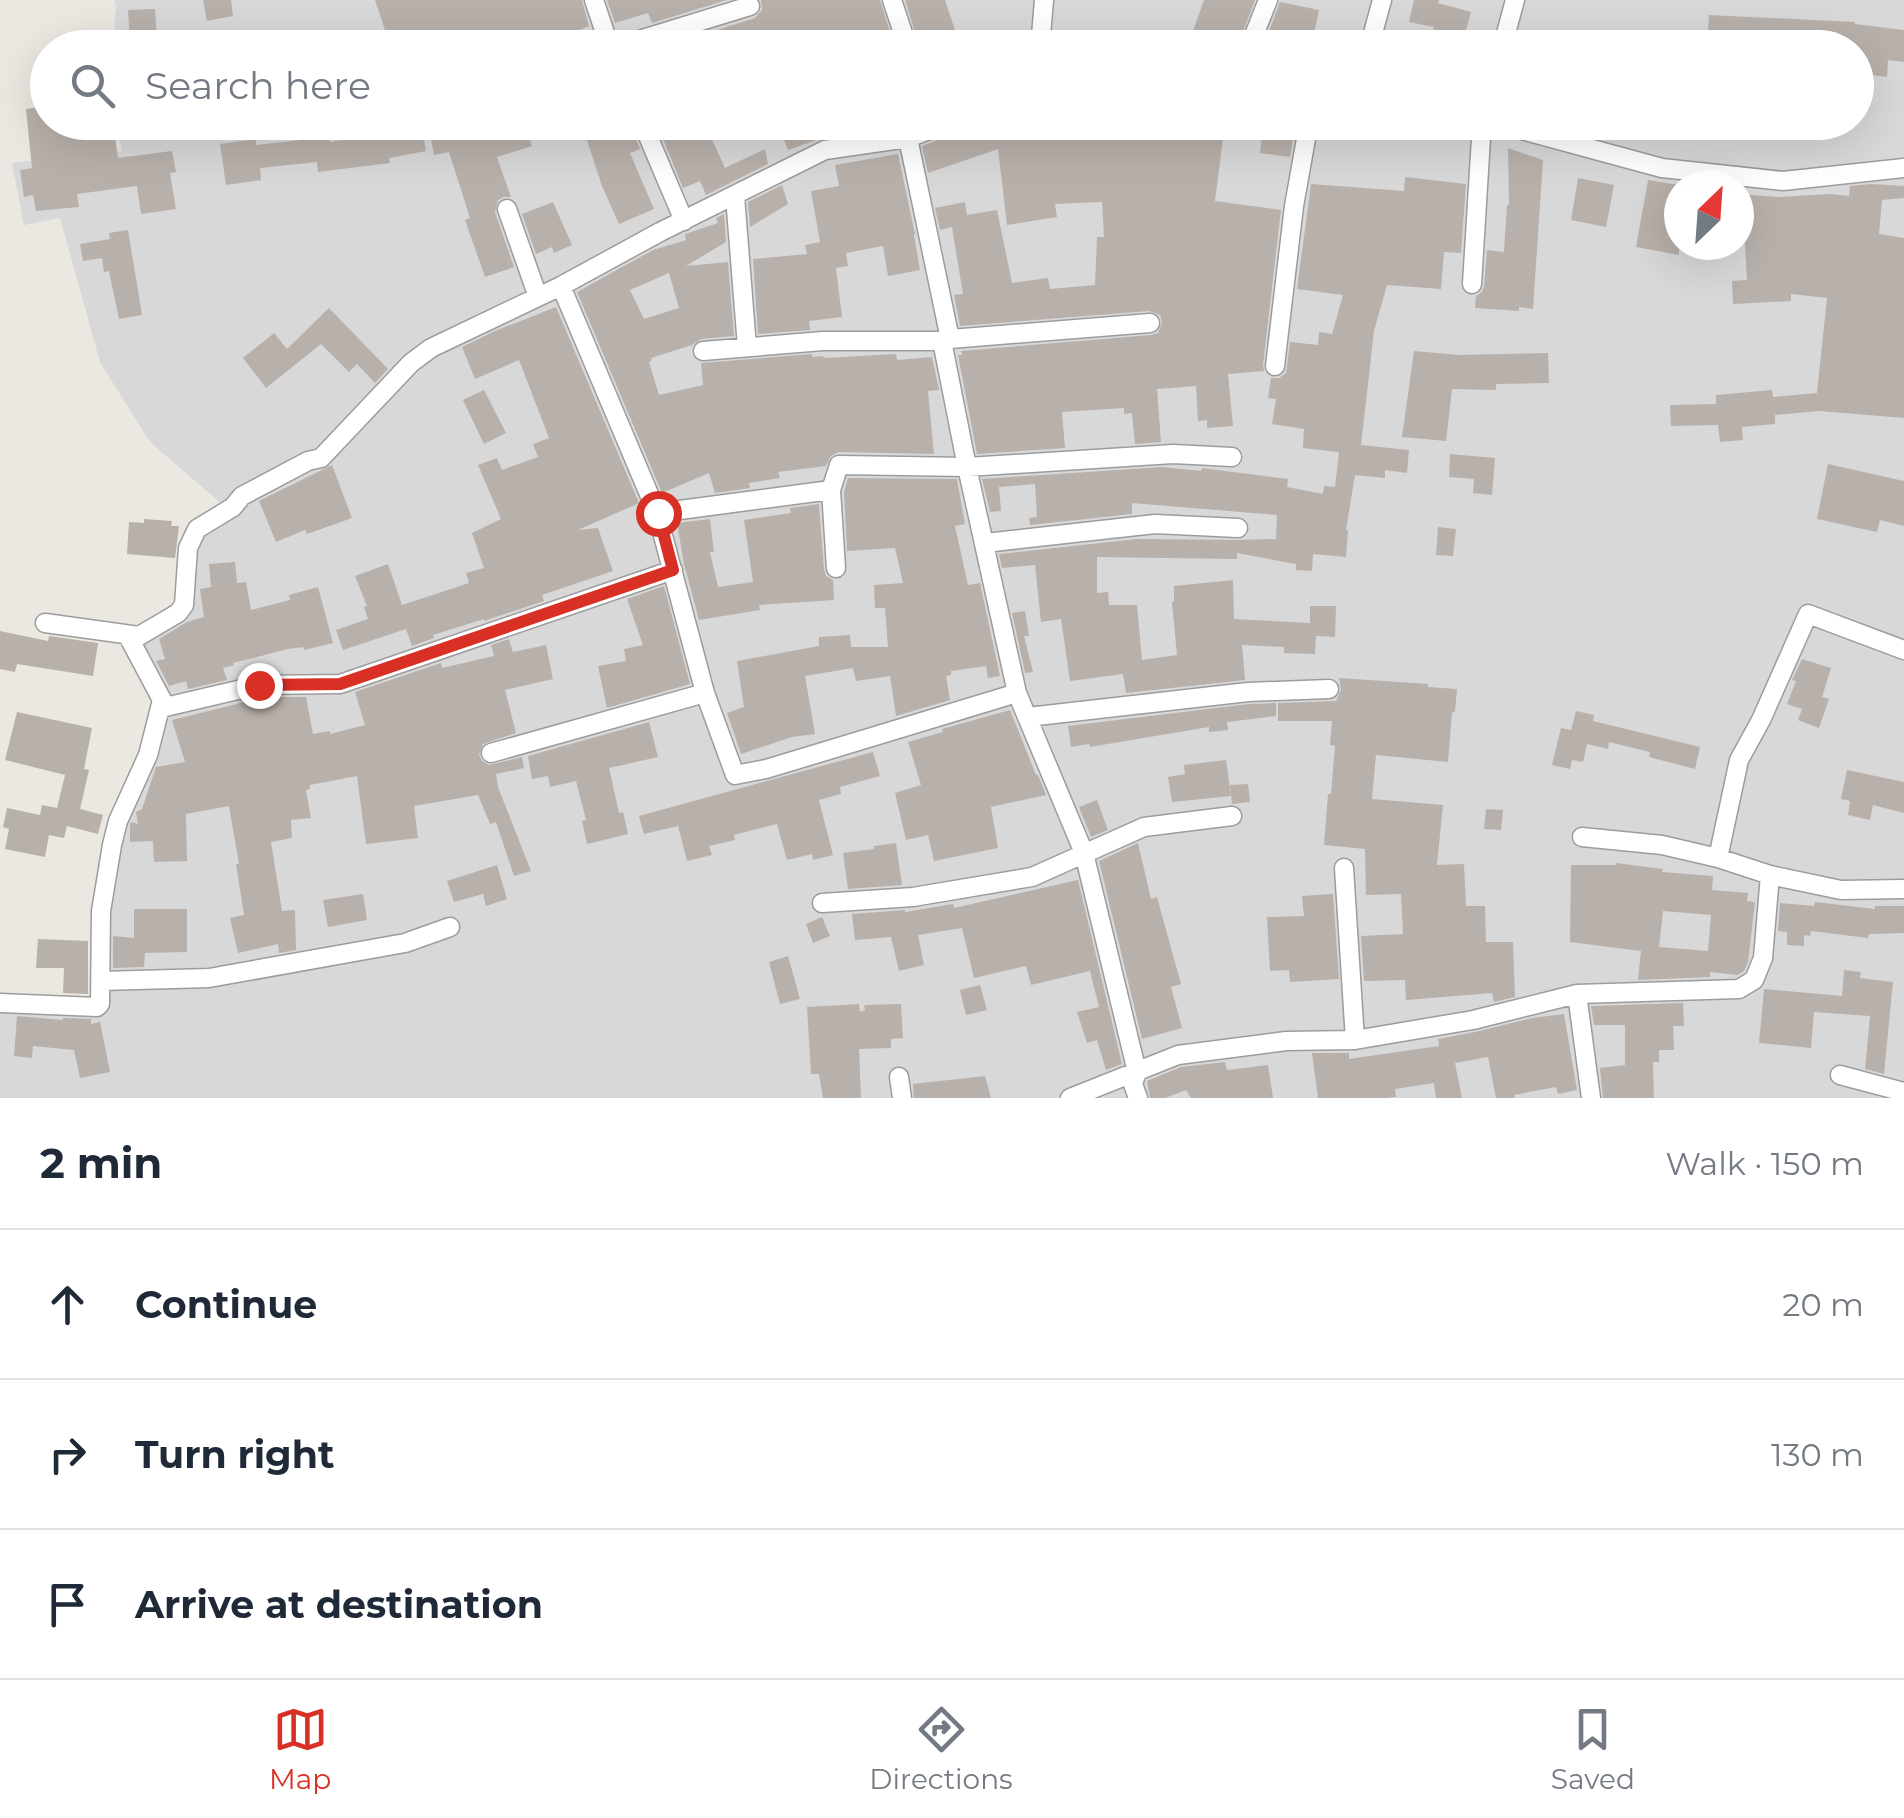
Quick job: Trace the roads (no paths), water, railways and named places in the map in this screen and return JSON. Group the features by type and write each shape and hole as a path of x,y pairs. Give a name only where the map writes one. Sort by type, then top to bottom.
{"street":[{"path":"594,0 605,30"},
{"path":"892,0 902,30"},
{"path":"1042,30 1044,0"},
{"path":"1257,30 1268,0"},
{"path":"1374,30 1382,0"},
{"path":"1507,30 1515,0"},
{"path":"671,30 750,6"},
{"path":"650,140 684,221"},
{"path":"44,623 139,636 178,613 184,604 188,548 197,529 242,496 321,458 421,354 825,150 894,140"},
{"path":"908,140 967,467 1017,693 1084,852 1137,1072 1133,1084 1138,1098"},
{"path":"1275,366 1306,140"},
{"path":"1472,284 1481,140"},
{"path":"1559,140 1662,168 1783,181 1904,168"},
{"path":"735,196 747,347"},
{"path":"507,209 538,297"},
{"path":"562,286 658,513 705,693 736,775 1017,693"},
{"path":"703,351 823,340 946,340 1150,324"},
{"path":"836,568 830,490 840,466 967,467 1173,454 1232,457"},
{"path":"658,513 830,490"},
{"path":"985,544 1155,524 1238,528"},
{"path":"161,708 259,685 340,684 673,570"},
{"path":"1718,858 1739,760 1808,614 1904,650"},
{"path":"0,1003 97,1007 100,999 101,911 112,845 118,821 148,755 162,700 128,636"},
{"path":"1028,718 1248,692 1330,690"},
{"path":"491,753 705,693"},
{"path":"822,903 913,896 1032,877 1144,826 1232,816"},
{"path":"1582,837 1662,845 1770,876 1841,890 1904,888"},
{"path":"1344,868 1355,1040"},
{"path":"1070,1098 1178,1055 1286,1041 1355,1040 1473,1020 1577,994 1739,990 1754,980 1763,958 1770,876"},
{"path":"101,981 208,978 404,943 450,927"},
{"path":"1577,994 1592,1098"},
{"path":"1840,1075 1904,1092"},
{"path":"899,1077 902,1098"}]}
